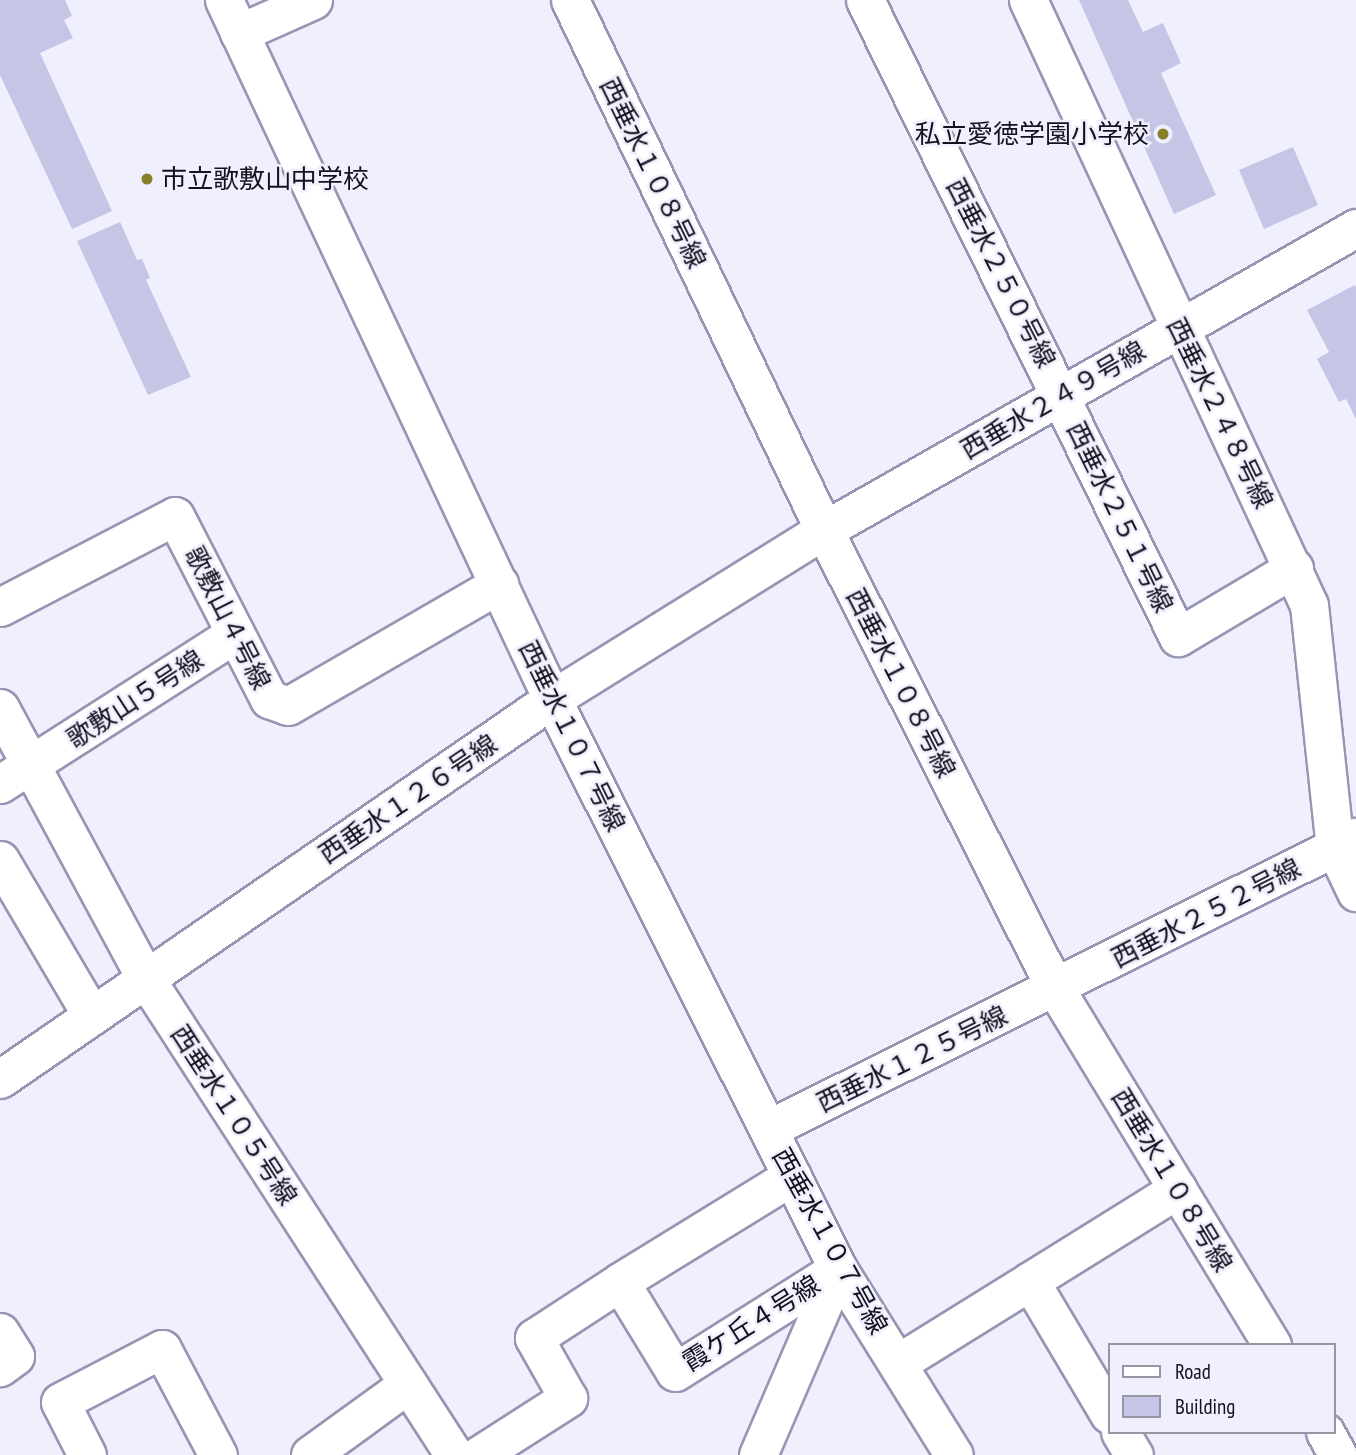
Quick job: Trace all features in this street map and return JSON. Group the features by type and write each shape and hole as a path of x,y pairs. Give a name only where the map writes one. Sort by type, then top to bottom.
{"street":[{"name":"西垂水１０７号線","path":"224,0 552,699 838,1269 954,1455"},
{"path":"239,33 313,0"},
{"name":"西垂水１０８号線","path":"570,0 824,530 1055,988 1271,1343"},
{"name":"西垂水２５０号線","path":"864,0 1062,396"},
{"name":"西垂水２４８号線","path":"1027,0 1309,605 1345,842 1356,892"},
{"name":"西垂水２４９号線","path":"824,530 1356,228"},
{"name":"西垂水２５１号線","path":"1062,396 1178,637 1294,568"},
{"name":"歌敷山４号線","path":"0,607 175,516 269,699 288,706 499,584"},
{"name":"西垂水１２６号線","path":"0,1079 552,699 824,530"},
{"name":"歌敷山５号線","path":"0,784 236,634"},
{"name":"西垂水１０５号線","path":"0,708 34,764 146,979 454,1455"},
{"name":"西垂水２５２号線","path":"1055,988 1345,842"},
{"path":"0,860 92,1016"},
{"name":"西垂水１２５号線","path":"768,1129 1055,988"},
{"path":"479,1455 568,1398 534,1338 792,1176"},
{"path":"898,1363 1178,1189"},
{"path":"758,1455 838,1269"},
{"name":"霞ケ丘４号線","path":"620,1282 675,1371 838,1269"},
{"path":"1030,1281 1108,1412"},
{"path":"0,1332 15,1356 0,1367"},
{"path":"87,1455 60,1402 162,1349 218,1455"},
{"path":"310,1455 408,1384"},
{"path":"1121,1434 1134,1455"}],"building":[{"path":"0,0 65,0 72,16 64,20 73,38 40,53 112,211 72,229 0,75"},
{"name":"私立愛徳学園小学校","path":"1079,0 1128,0 1143,32 1163,23 1181,63 1161,73 1216,195 1174,214"},
{"path":"1293,147 1318,205 1264,229 1239,170"},
{"path":"120,222 137,260 142,259 150,278 146,280 191,377 148,395 77,241"},
{"path":"1355,285 1356,419 1346,399 1339,402 1317,359 1329,352 1307,310"}],"place":[{"name":"私立愛徳学園小学校","path":"1163,134"},
{"name":"市立歌敷山中学校","path":"147,179"}]}
